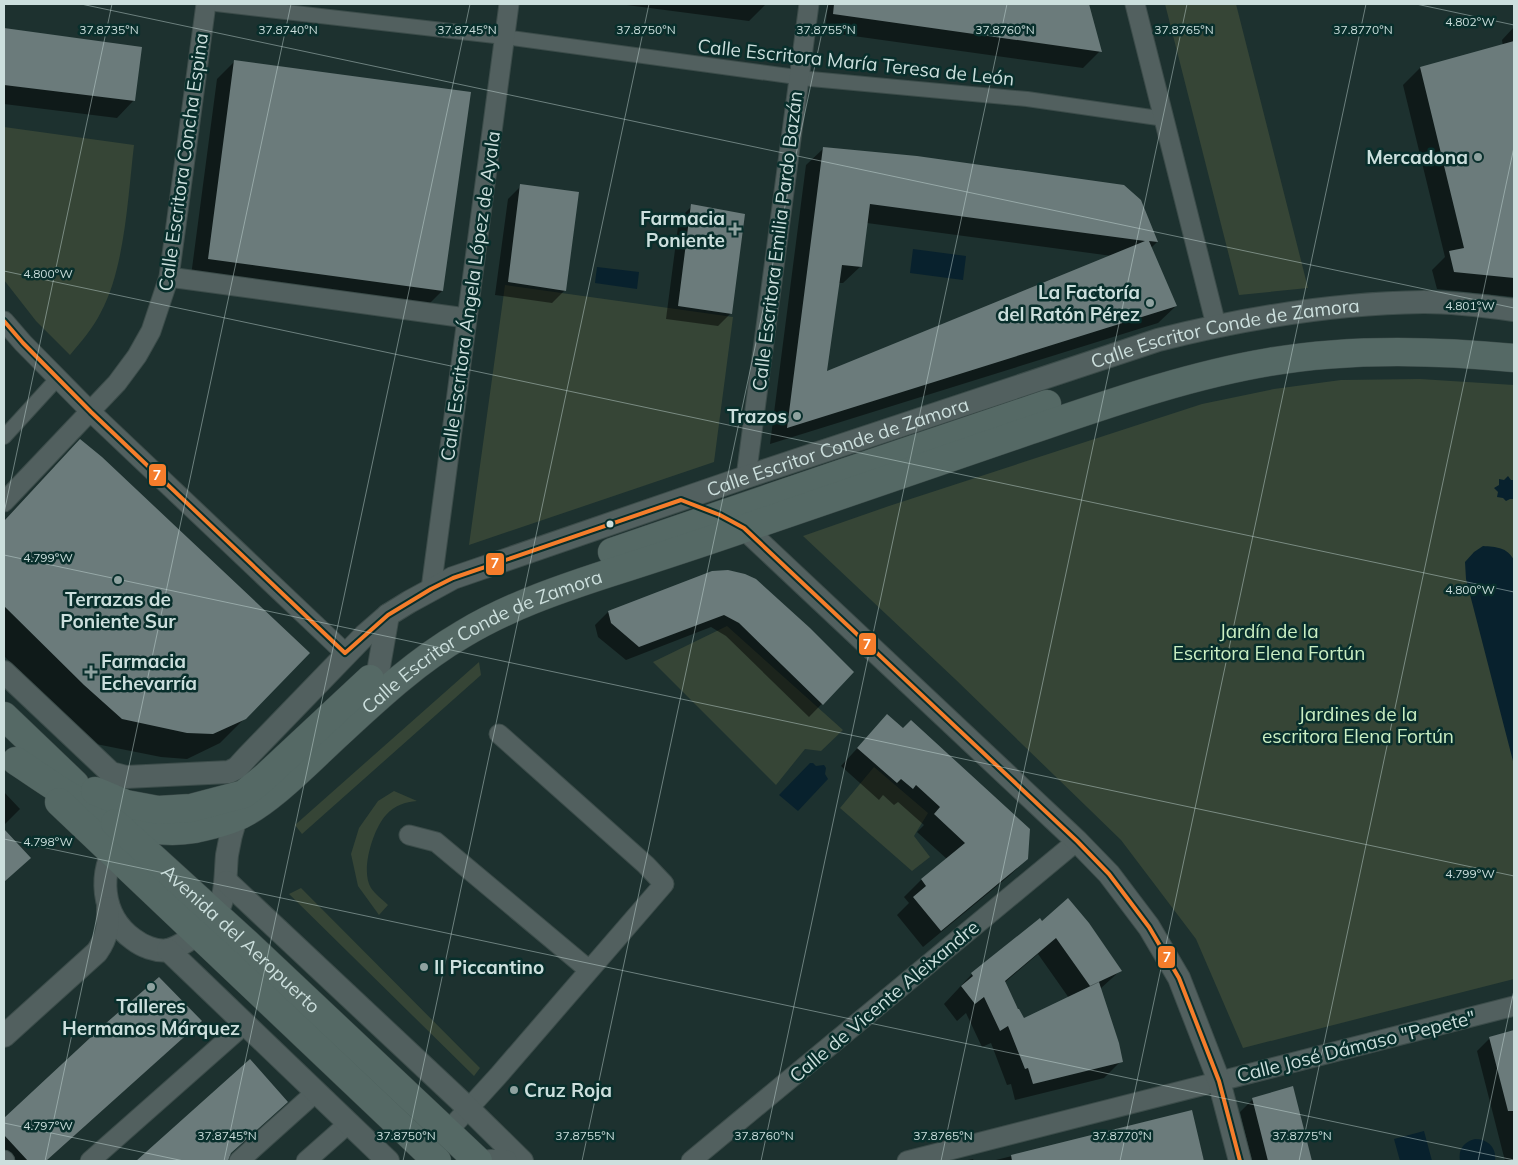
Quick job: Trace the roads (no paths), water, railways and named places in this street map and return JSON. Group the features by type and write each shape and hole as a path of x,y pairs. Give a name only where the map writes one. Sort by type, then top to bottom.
{"main road":[{"name":"Calle Escritor Conde de Zamora","path":"240,806 265,777 378,672 407,649 482,602 565,568 831,476 1127,378 1227,352 1318,337 1408,332 1514,340"},
{"name":"Calle Escritor Conde de Zamora","path":"240,806 253,808 277,790 394,683 428,656 494,616 558,590 1123,399 1229,369 1283,360 1403,351 1514,358"},
{"name":"Avenida del Aeropuerto","path":"4,716 121,833 197,934 437,1161"},
{"path":"10,755 90,809 121,833 192,829 240,806"},
{"name":"Avenida del Aeropuerto","path":"10,755 121,833 216,914 478,1161"},
{"path":"60,770 100,794 126,804 158,810 240,806"}],"street":[{"name":"Calle Escritora Concha Espina","path":"4,502 117,383 137,356 151,331 169,277 206,4"},
{"name":"Calle Escritora María Teresa de León","path":"216,4 504,37 799,77 1027,99 1164,119"},
{"name":"Calle Escritora Ángela López de Ayala","path":"431,589 509,4"},
{"name":"Calle Escritora Emilia Pardo Bazán","path":"746,477 809,4"},
{"path":"1135,4 1216,325"},
{"path":"169,277 466,318"},
{"name":"Calle Escritor Conde de Zamora","path":"82,746 108,771 126,777 224,774 233,770 345,653 388,615 431,589 485,567 746,477 1158,340 1216,325 1286,313 1363,305 1425,302 1514,310"},
{"path":"4,321 90,412 345,653"},
{"path":"4,437 57,379"},
{"path":"682,500 720,515 744,528 1077,841 1109,874 1149,927 1179,978 1219,1081 1240,1161"},
{"path":"378,672 388,615"},
{"path":"4,672 82,746 87,786"},
{"path":"447,1132 664,884 646,865 499,734"},
{"path":"98,952 122,945 141,945 154,949 168,950 181,945 197,934 216,914 227,882 227,855 231,834 240,806"},
{"path":"4,1036 98,952 103,944 108,930 106,877 121,833"},
{"path":"409,835 436,842 589,970"},
{"name":"Calle de Vicente Aleixandre","path":"691,1161 1077,841"},
{"name":"Avenida del Aeropuerto","path":"227,882 522,1161"},
{"path":"108,908 116,923 126,934 141,945"},
{"path":"168,950 388,1161"},
{"name":"Calle José Dámaso \"Pepete\"","path":"907,1161 936,1158 1219,1081 1514,1006"},
{"path":"90,1161 244,1024"},
{"path":"239,1161 316,1092"},
{"path":"306,1161 349,1123"},
{"path":"490,1161 506,1161"}],"water":[{"path":"913,249 966,256 963,280 910,273"},
{"path":"597,267 639,272 637,289 595,283"},
{"path":"1508,476 1511,480 1514,480 1514,499 1506,501 1503,498 1497,497 1498,492 1494,488 1499,485 1499,479 1504,480"},
{"path":"1483,546 1497,547 1505,550 1514,560 1514,765 1466,579 1465,562"},
{"path":"810,763 816,766 824,765 826,768 825,774 828,779 798,811 779,795"},
{"path":"1424,1131 1432,1161 1400,1161 1394,1139"},
{"path":"1475,1139 1480,1139 1491,1145 1495,1152 1495,1161 1460,1161 1460,1153 1463,1147"}],"place":[{"name":"Mercadona","path":"1478,157"},
{"name":"Farmacia Poniente","path":"735,229"},
{"name":"La Factoría del Ratón Pérez","path":"1150,303"},
{"name":"Trazos","path":"797,416"},
{"name":"Terrazas de Poniente Sur","path":"118,580"},
{"name":"Farmacia Echevarría","path":"91,672"},
{"name":"Il Piccantino","path":"424,967"},
{"name":"Talleres Hermanos Márquez","path":"151,987"},
{"name":"Cruz Roja","path":"514,1090"}],"park label":[{"name":"Jardín de la Escritora Elena Fortún","path":"1269,642"},
{"name":"Jardines de la escritora Elena Fortún","path":"1358,725"}]}
